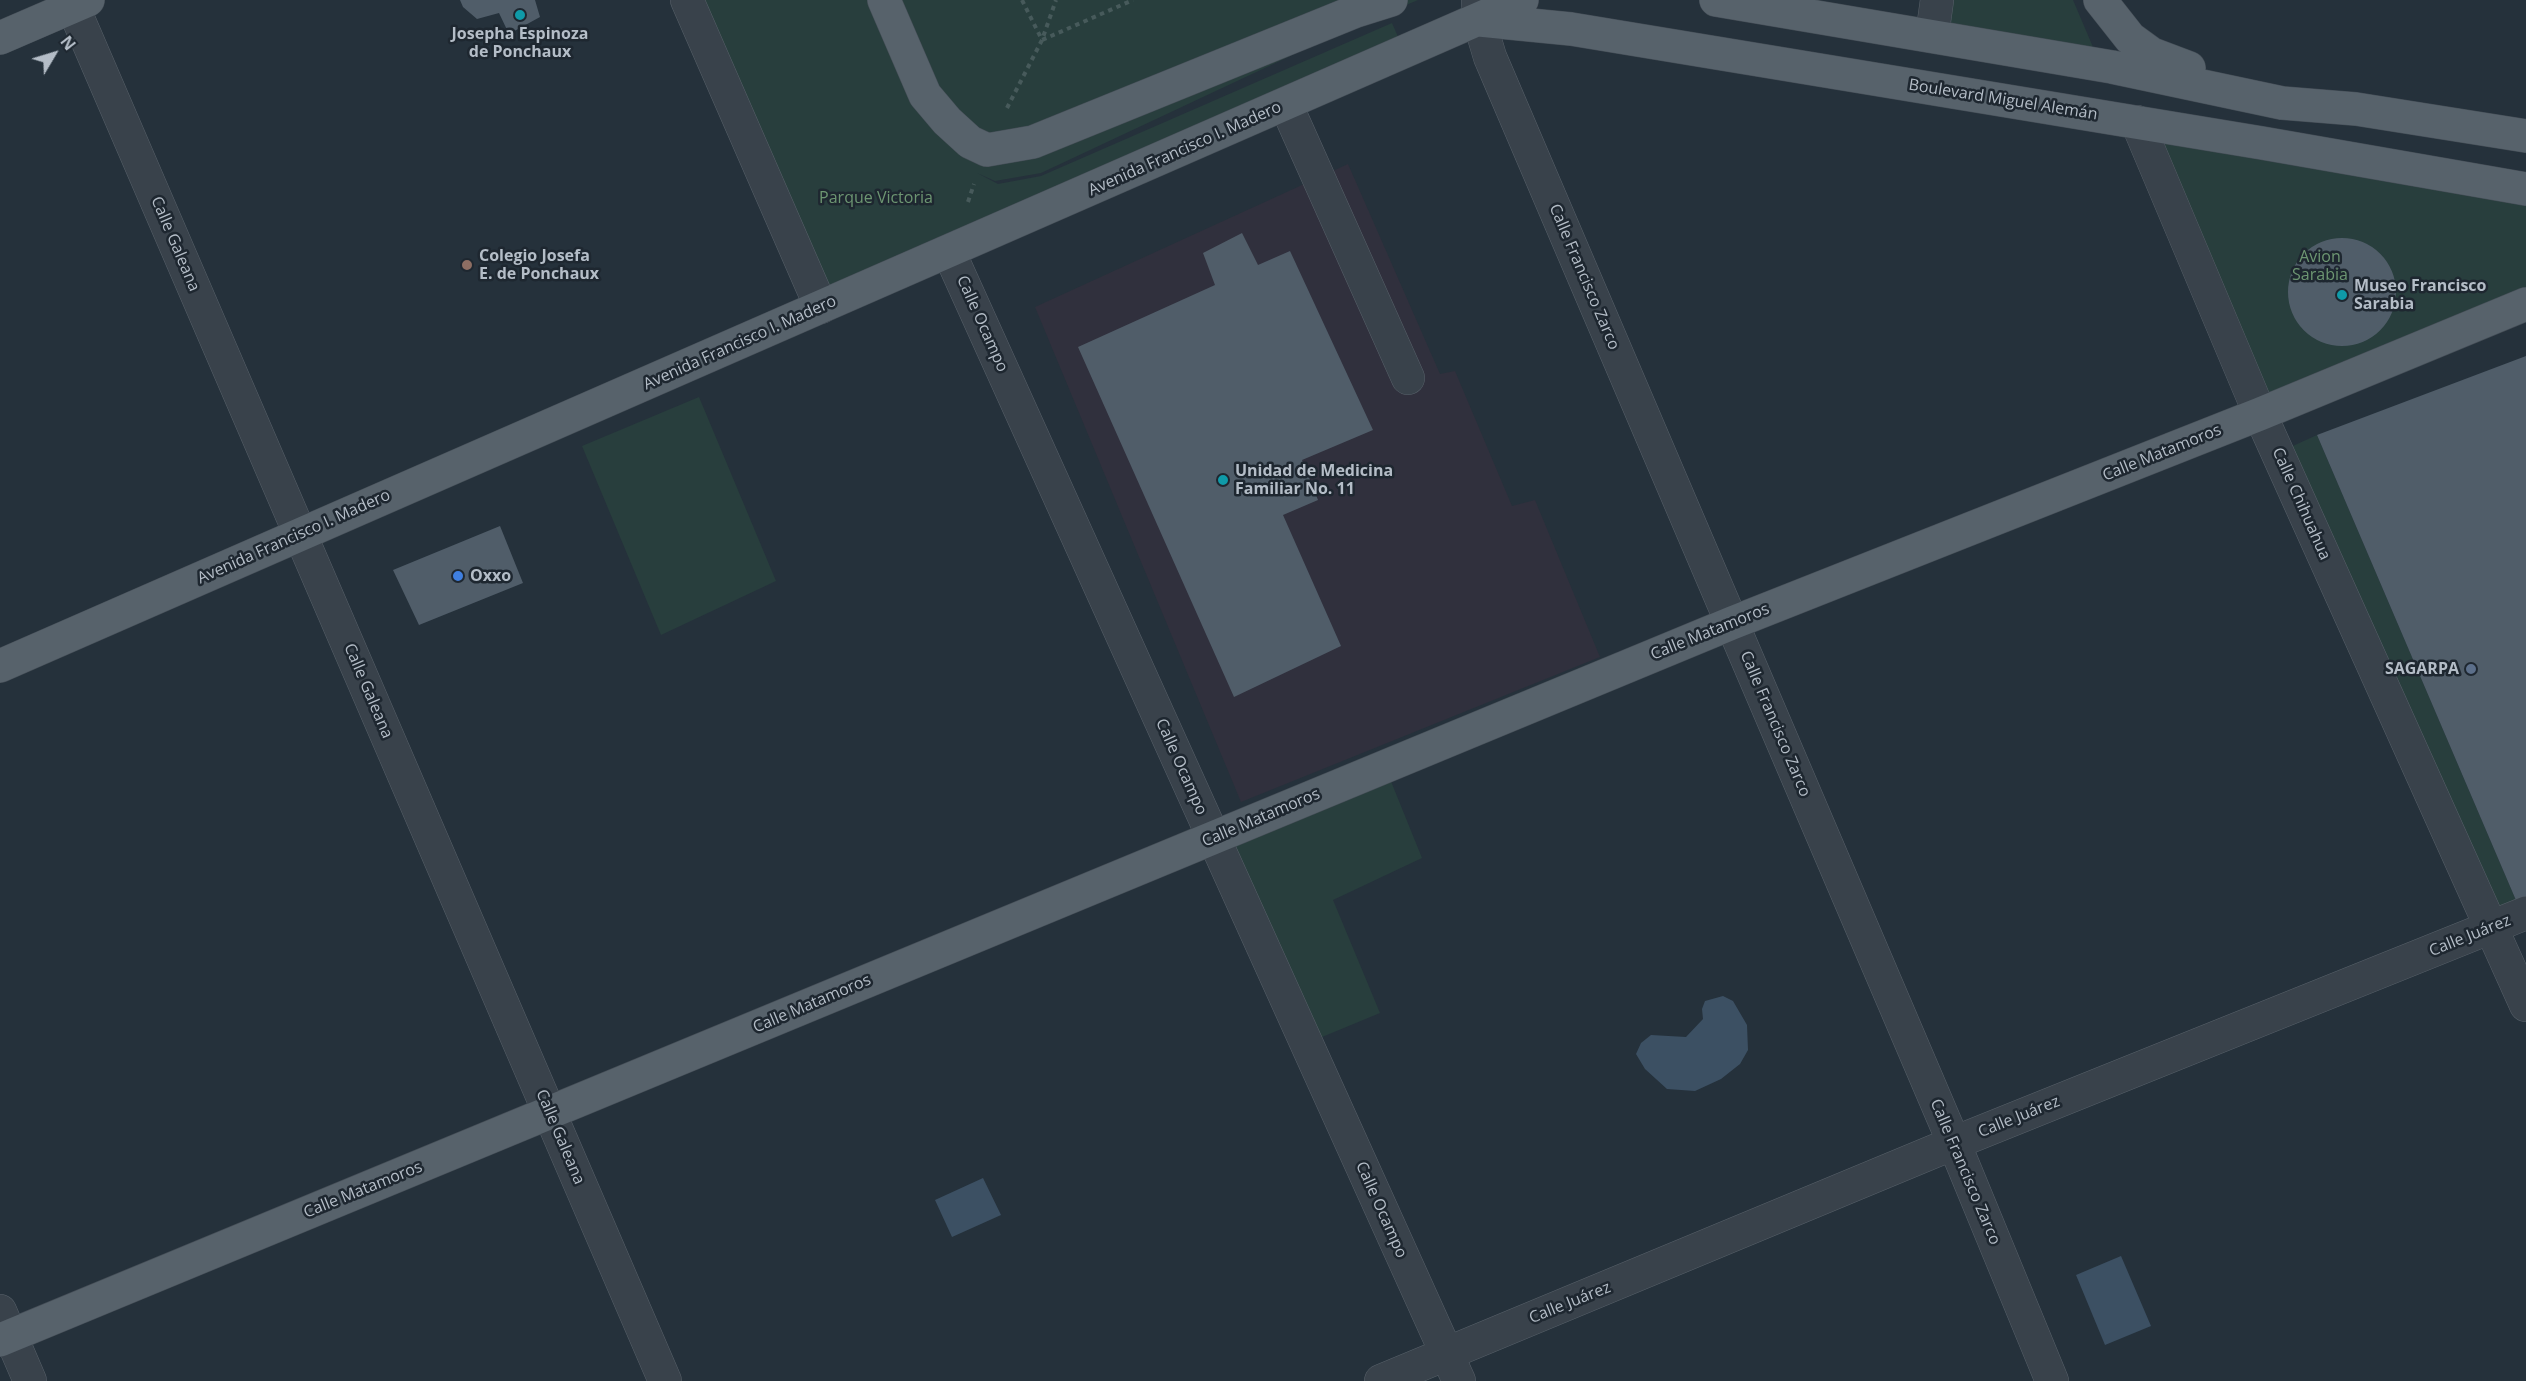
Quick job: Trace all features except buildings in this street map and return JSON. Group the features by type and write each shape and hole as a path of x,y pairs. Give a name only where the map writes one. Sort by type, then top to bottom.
{"main road":[{"path":"884,0 925,95 947,121 970,142 987,150 1033,142 1356,11 1391,0"},
{"name":"Avenida Francisco I. Madero","path":"0,666 1286,105 1478,10 1522,0"},
{"path":"1716,0 2112,67 2282,103 2356,109 2526,136"},
{"name":"Calle Chihuahua","path":"2083,0 2137,122"},
{"path":"2100,0 2130,38 2152,54 2179,65 2250,82 2282,103"},
{"path":"0,38 77,2"},
{"name":"Boulevard Miguel Alemán","path":"1478,10 1571,29 2137,122 2526,189"},
{"name":"Calle Matamoros","path":"4,1329 550,1113 1732,623 2260,414 2526,304"}],"street":[{"path":"687,0 821,308"},
{"path":"1932,36 1937,0"},
{"name":"Calle Galeana","path":"77,2 300,535 665,1381"},
{"name":"Calle Francisco Zarco","path":"1478,10 1490,57 1954,1143 2052,1381"},
{"path":"1286,105 1408,378"},
{"name":"Calle Chihuahua","path":"2137,122 2260,414 2526,1005"},
{"name":"Calle Ocampo","path":"949,252 1452,1367"},
{"name":"Calle Juárez","path":"1381,1381 1452,1367 1954,1143 2526,913"},
{"path":"4,1329 30,1381"}],"path":[{"path":"1022,0 1042,40"},
{"path":"1007,108 1042,40 1056,0"},
{"path":"1042,40 1133,0"}],"shaded area":[{"path":"1348,164 1440,374 1455,371 1512,506 1535,500 1600,657 1241,802 1035,307"},
{"path":"1723,996 1733,1001 1747,1025 1748,1050 1740,1064 1721,1079 1695,1091 1667,1089 1645,1069 1636,1054 1641,1043 1651,1035 1686,1037 1703,1019 1702,1009 1705,1001"},
{"path":"983,1178 1001,1215 952,1237 935,1200"},
{"path":"2121,1256 2151,1326 2105,1345 2076,1275"}],"green space":[{"name":"Parque Victoria","path":"691,0 1418,0 1333,36 1041,173 995,181 977,173 998,184 1041,176 1392,23 1399,39 832,320"},
{"path":"1945,0 2073,0 2104,73 1935,48"},
{"name":"Avion Sarabia","path":"2142,129 2526,192 2526,301 2264,405"},
{"path":"699,397 776,581 661,635 582,446"},
{"path":"2317,435 2518,905 2492,925 2284,450"},
{"path":"1386,769 1422,858 1333,900 1380,1013 1310,1042 1219,839"}],"place":[{"name":"Josepha Espinoza de Ponchaux","path":"520,15"},
{"name":"Colegio Josefa E. de Ponchaux","path":"467,265"},
{"name":"Museo Francisco Sarabia","path":"2342,295"},
{"name":"Unidad de Medicina Familiar No. 11","path":"1223,480"},
{"name":"Oxxo","path":"458,576"},
{"name":"SAGARPA","path":"2471,669"}]}
